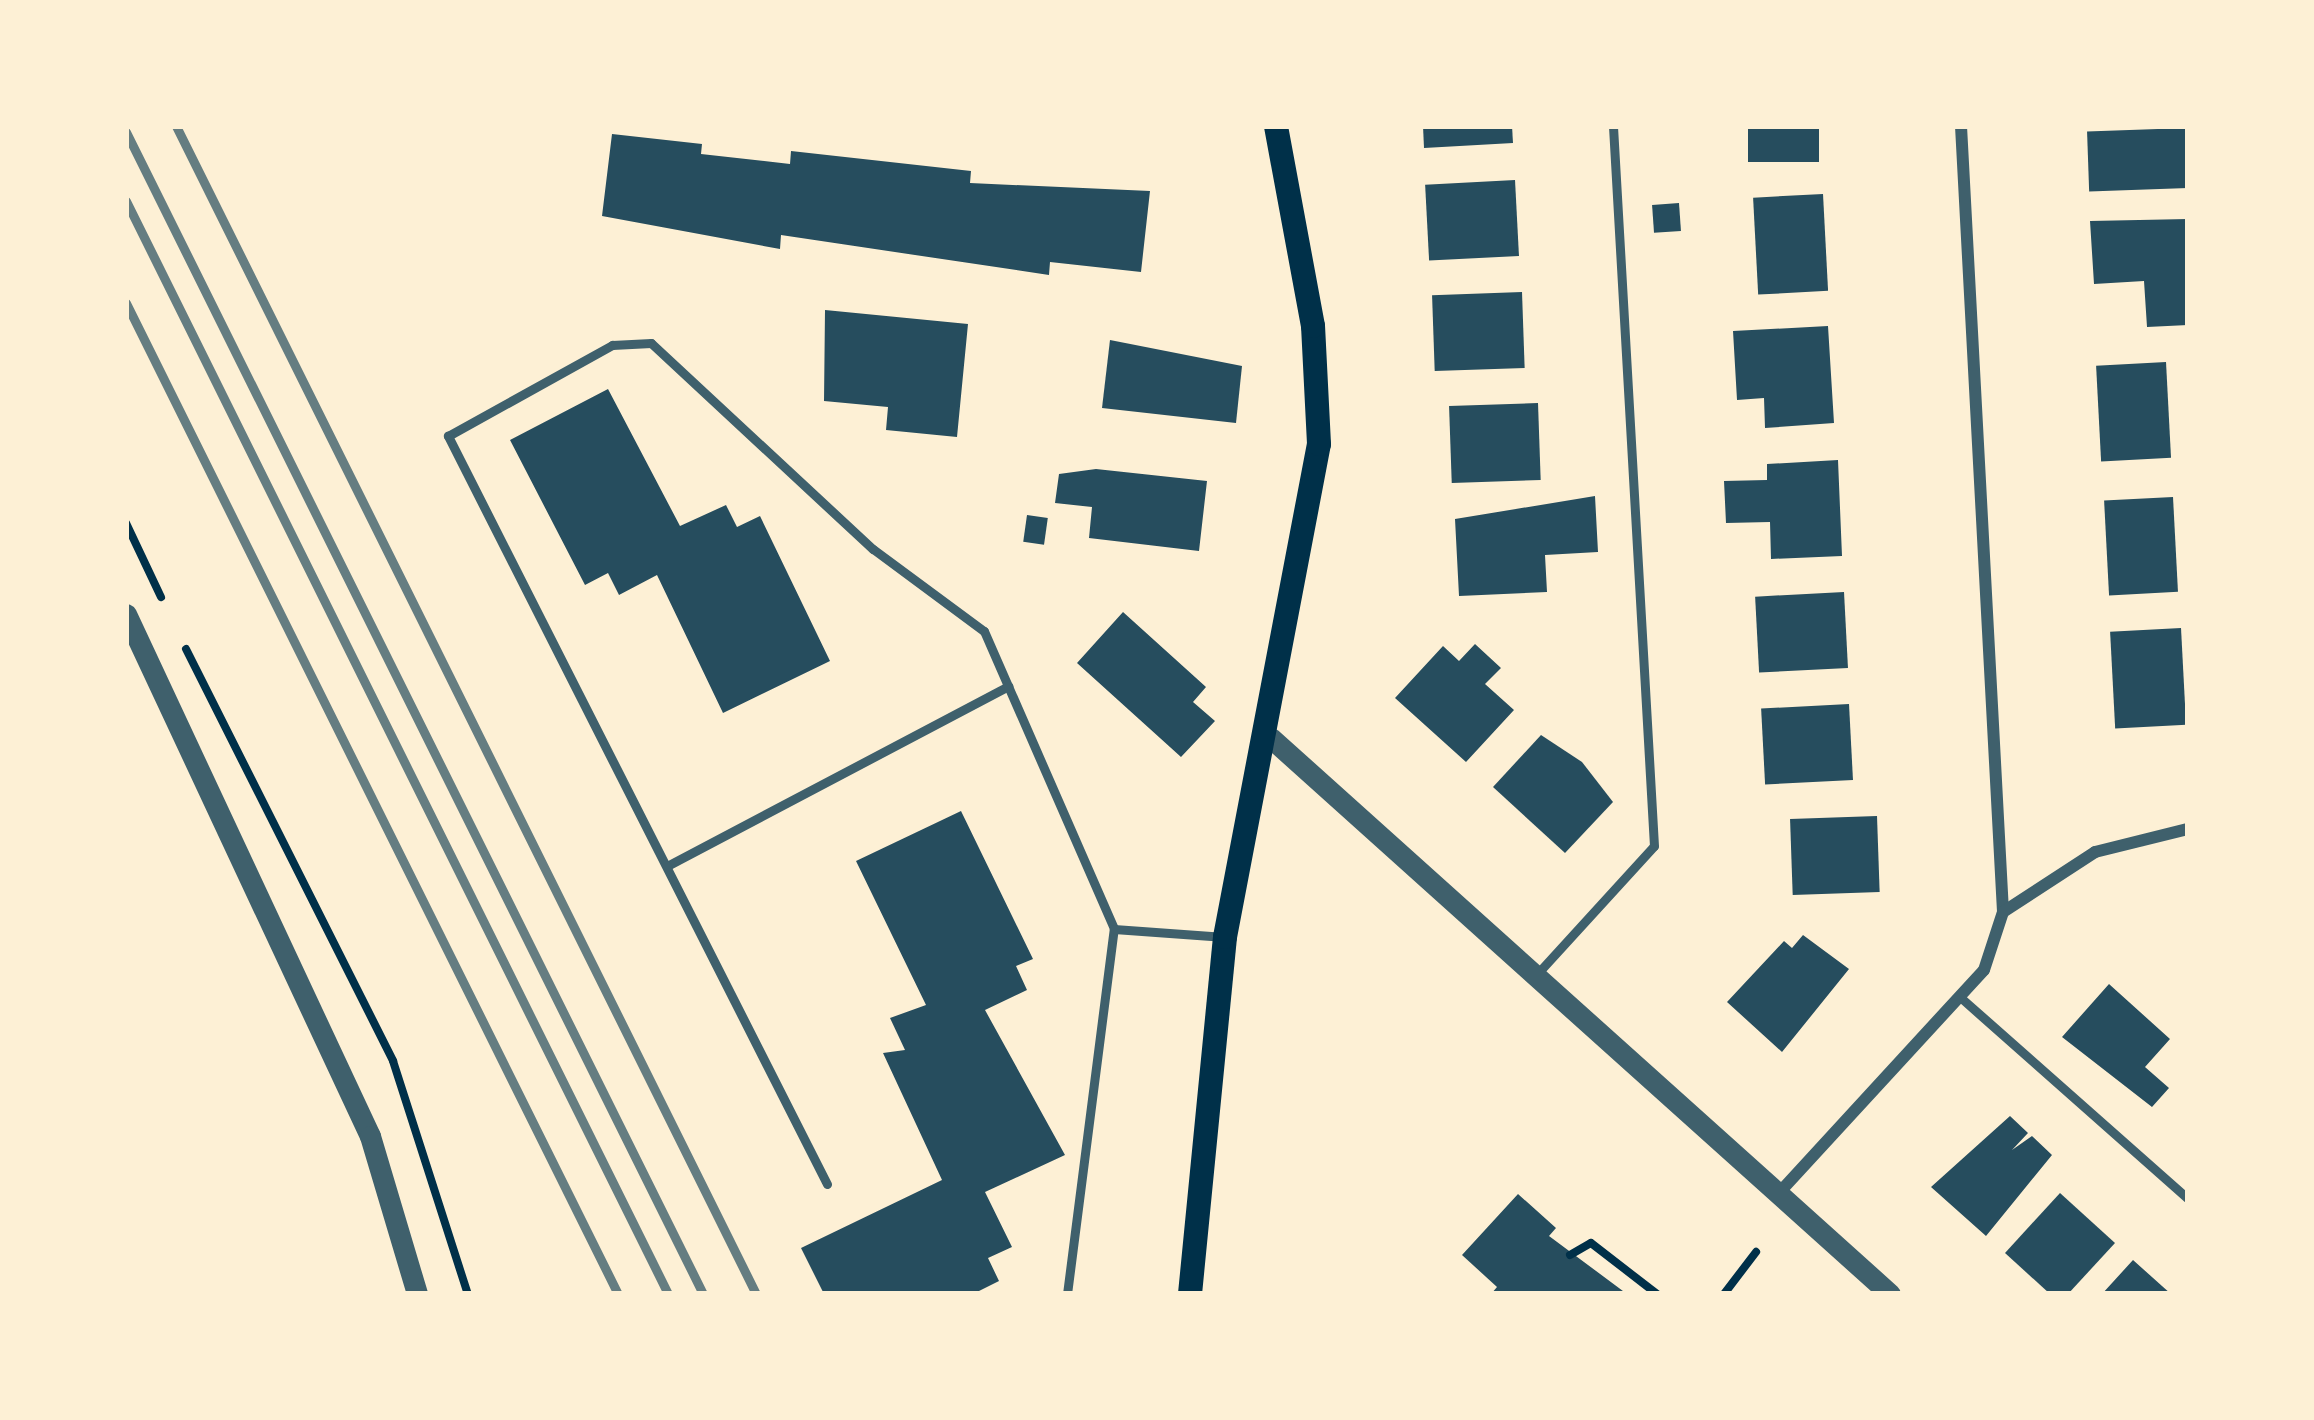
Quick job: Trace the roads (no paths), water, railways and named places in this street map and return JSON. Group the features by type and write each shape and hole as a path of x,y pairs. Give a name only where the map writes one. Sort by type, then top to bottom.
{"main road":[{"path":"1190,1294 1225,937 1270,738 1319,386 1276,126"}],"street":[{"path":"1778,1194 1984,970 2002,912 1961,126"},
{"path":"126,614 370,1136 417,1294"},
{"path":"1270,738 1891,1294"},
{"path":"2002,912 2095,851 2188,829"}],"lane":[{"path":"1536,976 1654,846 1613,126"},
{"path":"827,1184 448,436 612,345 651,343 873,549 962,604 1008,686 1114,929 1067,1294"},
{"path":"667,866 1008,686"},
{"path":"1114,929 1225,937"},
{"path":"1960,997 2188,1199"}],"railway":[{"path":"176,126 756,1294"},
{"path":"126,132 703,1294"},
{"path":"126,201 668,1294"},
{"path":"126,303 618,1294"}]}
